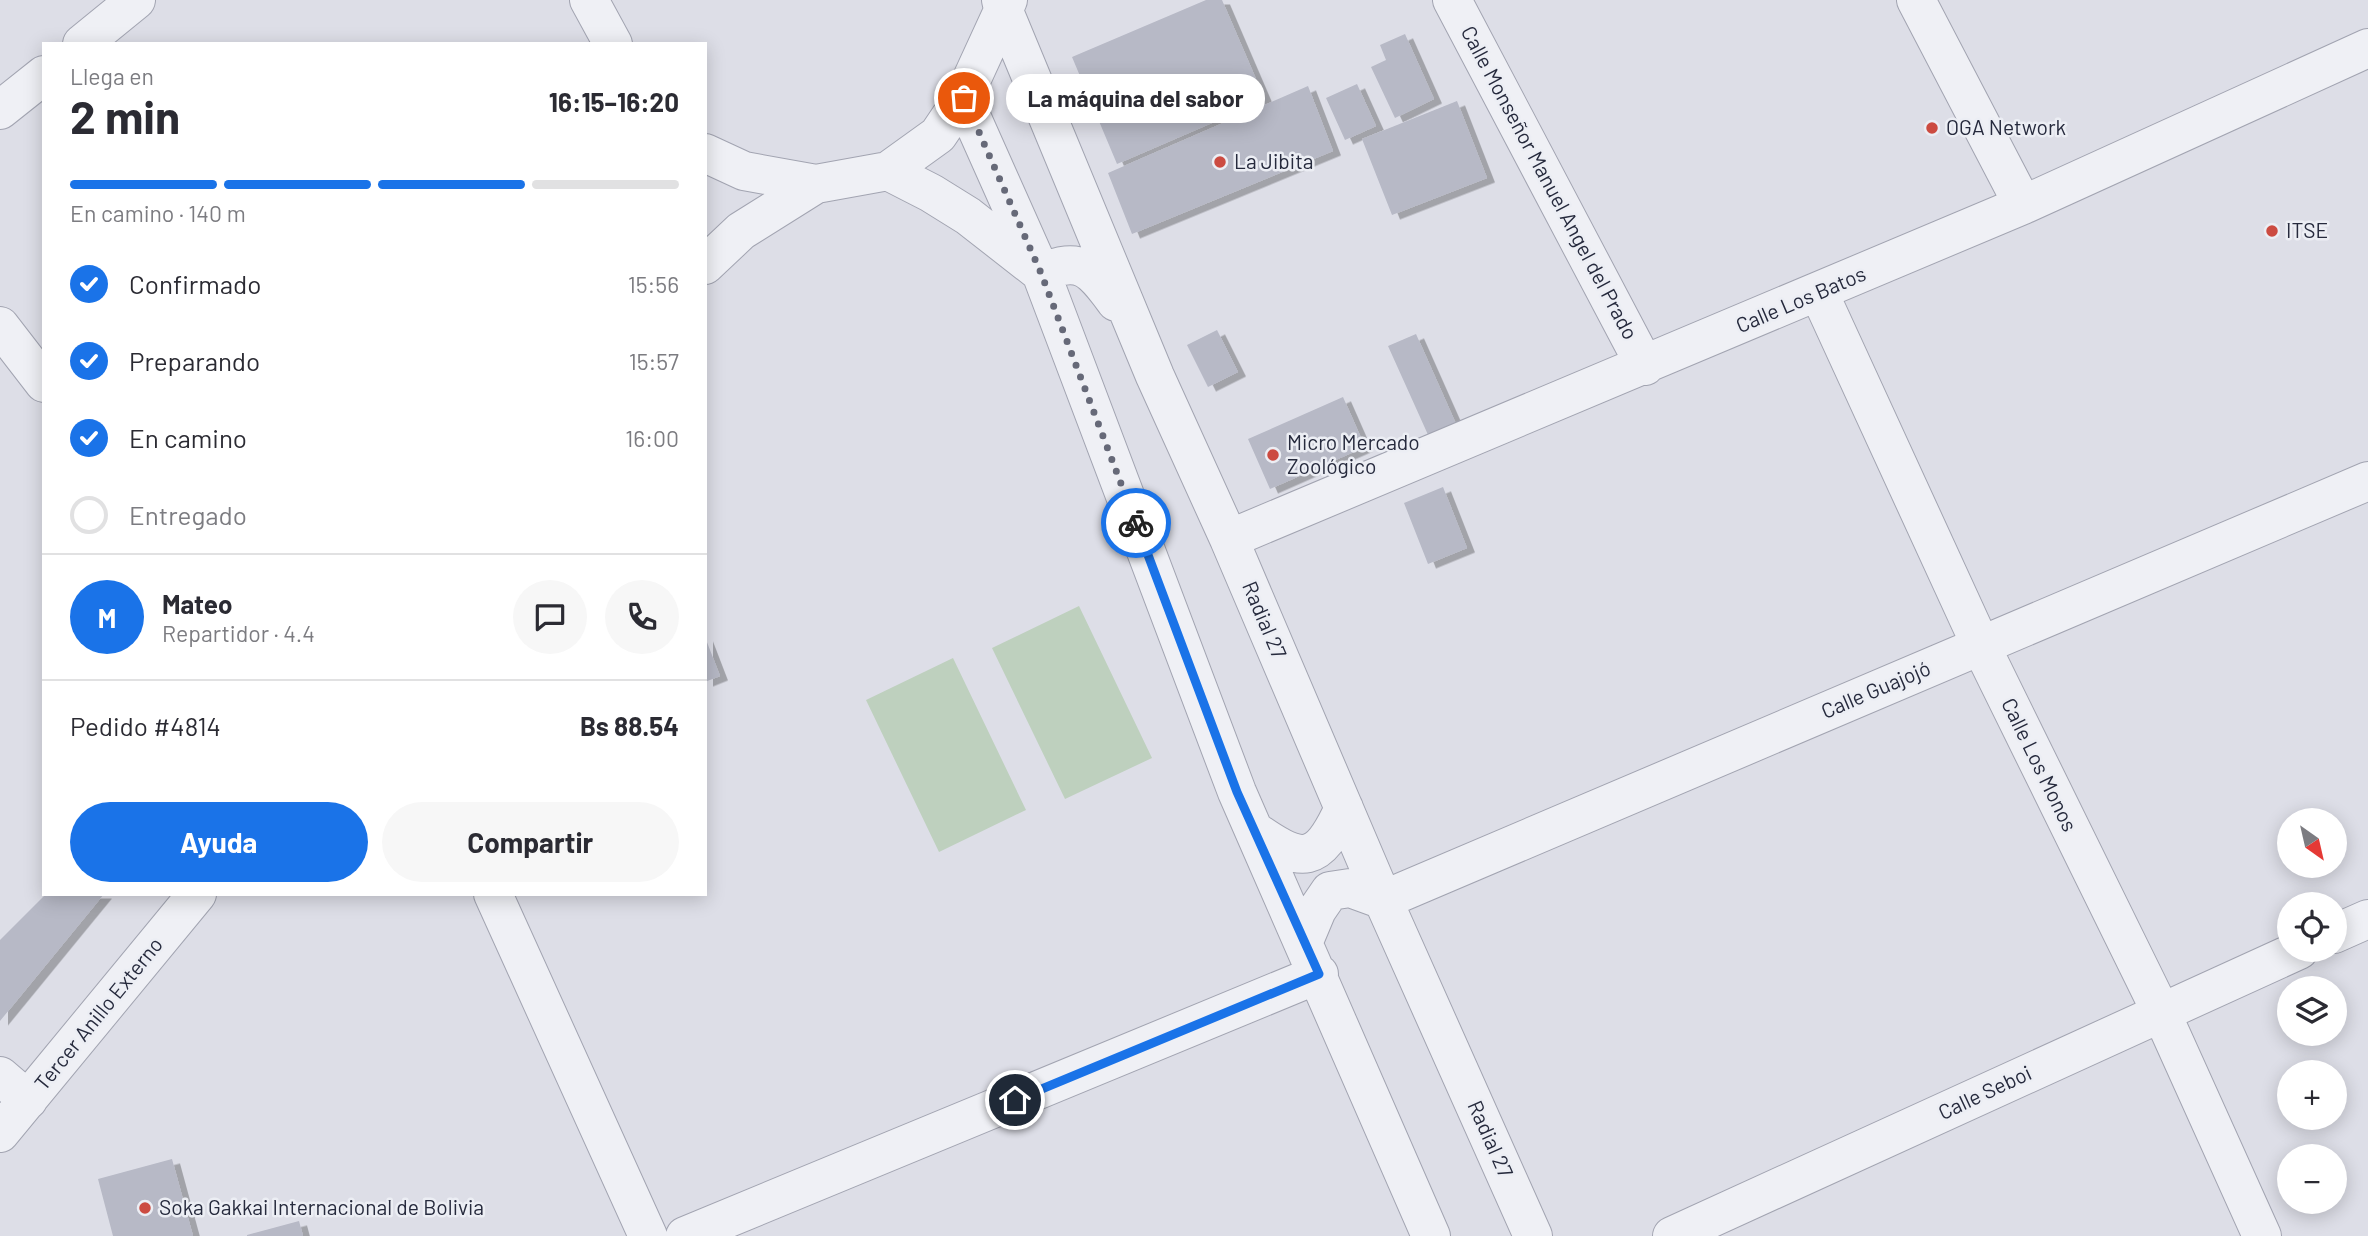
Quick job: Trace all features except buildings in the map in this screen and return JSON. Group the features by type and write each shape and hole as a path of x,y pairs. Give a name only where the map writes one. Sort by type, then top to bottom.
{"street":[{"path":"84,42 136,0"},
{"name":"Calle Monseñor Manuel Angel del Prado","path":"1452,0 1645,366"},
{"path":"1916,0 2023,205"},
{"path":"707,154 744,171 816,184 888,171 938,135 964,98 1004,3"},
{"name":"Radial 27","path":"1004,3 1135,327 1383,900 1533,1236"},
{"name":"Calle Los Batos","path":"1229,540 2023,205 2368,48"},
{"path":"0,110 42,77"},
{"path":"964,98 1041,273 1237,792 1431,1236"},
{"path":"888,171 968,216 1041,273"},
{"path":"707,263 741,231 816,184"},
{"path":"1041,273 1066,264 1080,265 1096,275 1135,327"},
{"name":"Calle Los Monos","path":"1819,293 1981,646 2161,1012 2262,1236"},
{"path":"0,326 42,380"},
{"name":"Calle Guajojó","path":"1383,900 2368,481"},
{"path":"1255,831 1282,850 1293,854 1306,854 1321,846 1332,834 1344,808"},
{"path":"1311,958 1317,910 1330,891 1350,888 1383,900"},
{"name":"Tercer Anillo Externo","path":"0,1133 14,1088 195,896"},
{"path":"494,896 648,1236"},
{"path":"2347,928 2368,919"},
{"path":"685,1236 1311,958"},
{"name":"Calle Seboi","path":"1672,1236 2277,960"}],"green space":[{"path":"1079,606 1152,758 1065,799 992,648"},
{"path":"953,658 1026,810 939,852 866,700"}],"way so far":[{"path":"964,98 1041,273 1136,523"}],"place":[{"name":"La máquina del sabor","path":"964,98"},
{"name":"OGA Network","path":"1932,128"},
{"name":"La Jibita","path":"1220,162"},
{"name":"ITSE","path":"2272,231"},
{"name":"Micro Mercado Zoológico","path":"1273,455"},
{"name":"Soka Gakkai Internacional de Bolivia","path":"145,1208"}],"route":[{"path":"1015,1100 1319,974 1237,792 1136,523"}]}
